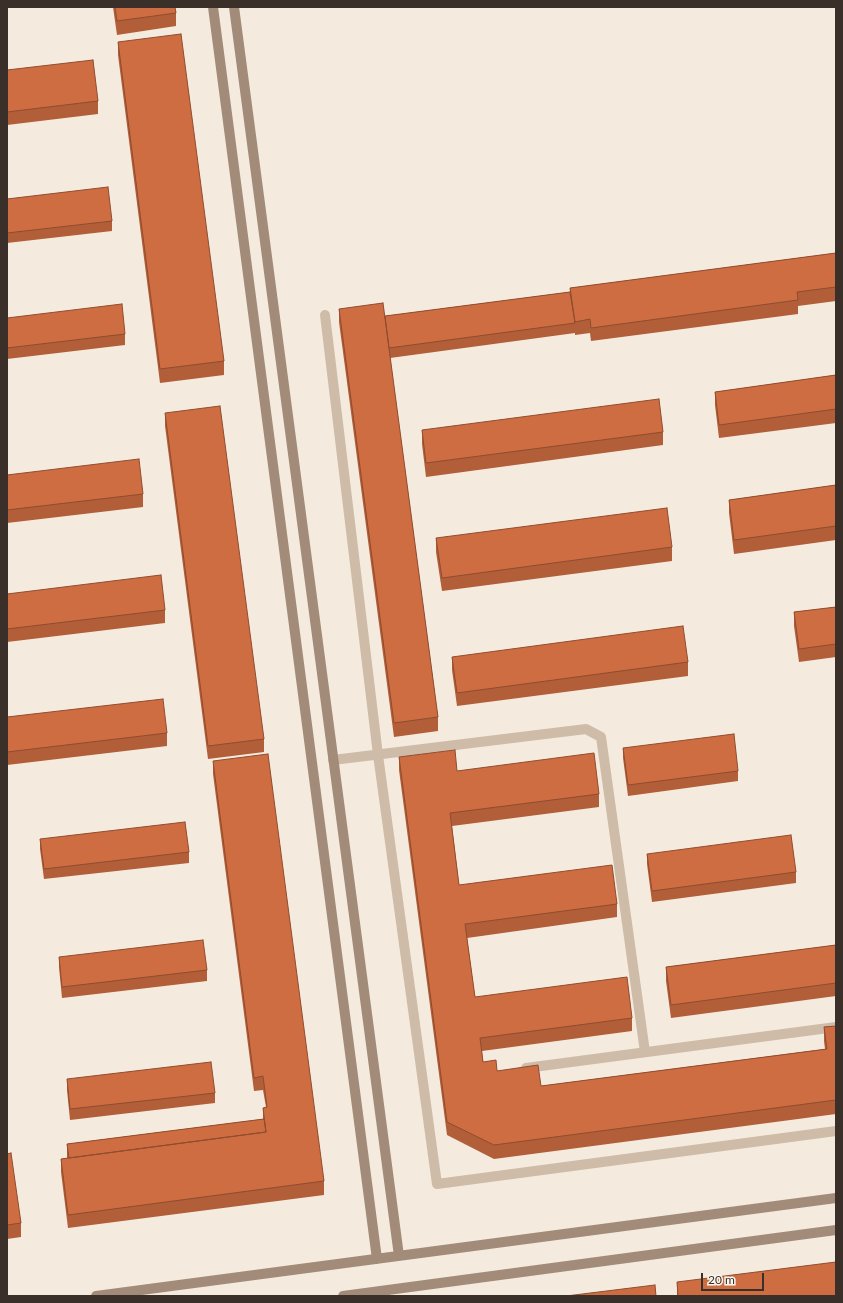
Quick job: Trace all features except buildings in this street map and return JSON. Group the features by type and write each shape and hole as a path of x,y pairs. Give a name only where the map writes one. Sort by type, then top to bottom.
{"street":[{"path":"213,7 377,1258"},
{"path":"234,7 399,1256"},
{"path":"96,1296 836,1198"},
{"path":"343,1296 384,1293 836,1230"}],"lane":[{"path":"325,315 378,754 438,1184 836,1131"},
{"path":"333,760 586,729 601,737 645,1052"},
{"path":"512,1070 836,1027"}]}
